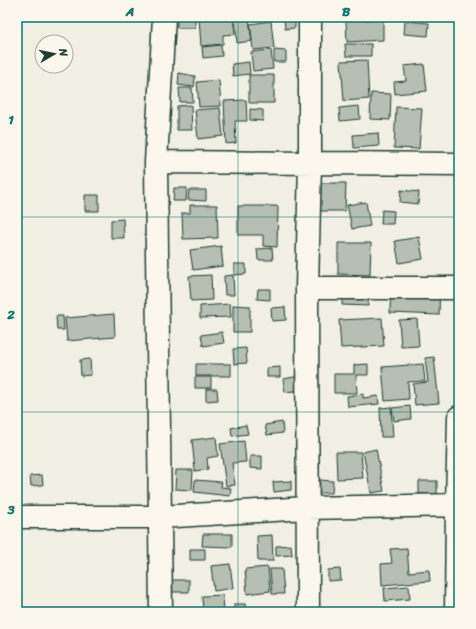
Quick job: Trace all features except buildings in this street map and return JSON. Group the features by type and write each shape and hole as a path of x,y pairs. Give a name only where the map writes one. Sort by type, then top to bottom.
{"street":[{"path":"160,612 156,162 164,17"},
{"path":"308,612 307,288 310,163 310,17"},
{"path":"156,162 459,164"},
{"path":"307,288 459,288"},
{"path":"456,612 459,417"},
{"path":"17,517 160,516 307,508 458,504"}]}
